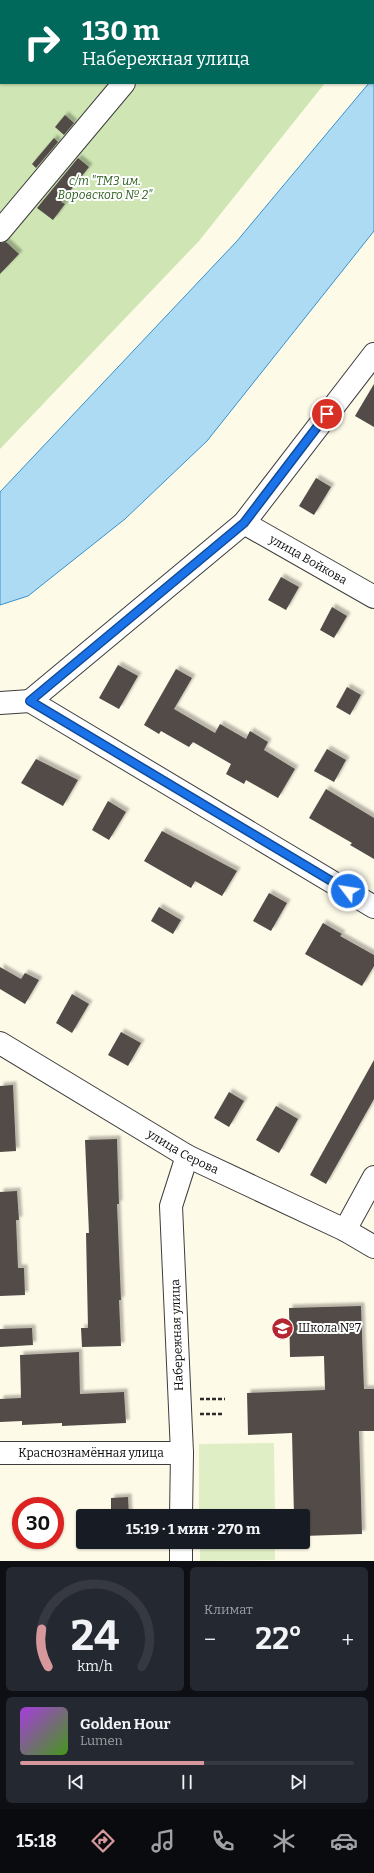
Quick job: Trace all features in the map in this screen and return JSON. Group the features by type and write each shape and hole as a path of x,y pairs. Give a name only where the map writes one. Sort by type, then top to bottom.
{"street":[{"path":"2,225 123,84"},
{"path":"30,701 244,523 374,354"},
{"name":"улица Войкова","path":"244,523 374,597"},
{"path":"0,703 30,701 374,907"},
{"name":"улица Серова","path":"0,1043 187,1156 345,1230 374,1247"},
{"name":"Набережная улица","path":"181,1509 182,1453 171,1206 187,1156"},
{"path":"345,1230 374,1177"},
{"name":"Краснознамённая улица","path":"0,1453 182,1453"},
{"path":"181,1549 181,1561"}],"path":[{"path":"195,1399 225,1399"},
{"path":"196,1414 222,1414"}],"green space":[{"name":"с/т \"ТМЗ им. Воровского № 2\"","path":"0,84 324,84 199,241 0,449"},
{"path":"274,1443 275,1509 199,1509 199,1444"},
{"path":"200,1549 275,1549 275,1560 200,1561"}],"water":[{"path":"368,84 374,84 374,231 207,441 125,519 28,596 0,605 0,492 237,241"}],"building":[{"path":"65,115 74,123 64,135 55,127"},
{"path":"54,138 58,142 36,168 32,164"},
{"path":"78,158 89,167 61,202 65,204 53,220 37,208"},
{"path":"6,242 19,254 0,274 0,243"},
{"path":"374,384 374,427 355,416"},
{"path":"316,478 331,487 314,515 299,506"},
{"path":"281,577 299,587 286,610 268,600"},
{"path":"332,607 347,616 334,638 320,630"},
{"path":"118,665 138,676 119,709 99,698"},
{"path":"176,669 192,678 174,709 215,733 220,724 246,739 250,731 268,742 264,750 295,769 278,798 246,780 244,784 226,774 231,764 193,742 189,747 161,731 159,734 144,725"},
{"path":"347,687 361,695 350,715 336,707"},
{"path":"327,749 346,760 334,782 314,771"},
{"path":"36,759 78,780 63,806 21,783"},
{"path":"326,789 374,818 374,859 350,845 352,843 309,818"},
{"path":"108,801 126,812 109,840 92,830"},
{"path":"162,831 237,871 222,896 195,881 191,888 144,861"},
{"path":"269,893 287,903 271,931 253,921"},
{"path":"159,907 181,920 173,934 151,921"},
{"path":"323,923 342,934 340,936 374,955 374,966 362,986 305,954"},
{"path":"0,967 21,979 25,973 39,980 25,1004 0,989"},
{"path":"72,994 89,1004 72,1033 56,1023"},
{"path":"121,1032 141,1043 128,1066 108,1055"},
{"path":"374,1060 374,1099 326,1184 310,1175"},
{"path":"13,1085 16,1151 0,1152 0,1086"},
{"path":"229,1092 244,1101 229,1127 214,1118"},
{"path":"276,1106 298,1119 279,1153 256,1140"},
{"path":"117,1139 119,1204 117,1204 121,1300 119,1300 121,1346 82,1347 81,1328 88,1328 86,1233 89,1233 85,1140"},
{"path":"17,1191 19,1220 16,1220 18,1268 24,1268 25,1295 0,1296 0,1192"},
{"path":"361,1306 364,1389 374,1389 374,1431 359,1431 362,1534 310,1536 310,1509 294,1509 292,1433 248,1435 247,1393 325,1390 324,1356 290,1357 289,1308"},
{"path":"32,1328 33,1345 0,1347 0,1329"},
{"path":"79,1352 80,1394 124,1392 126,1423 62,1426 62,1423 22,1425 22,1421 0,1422 0,1399 21,1398 20,1355"},
{"path":"128,1497 129,1509 111,1509 111,1498"}],"place":[{"name":"Школа №7","path":"283,1328"}],"route":[{"path":"327,414 244,523 30,701 348,891"}]}
